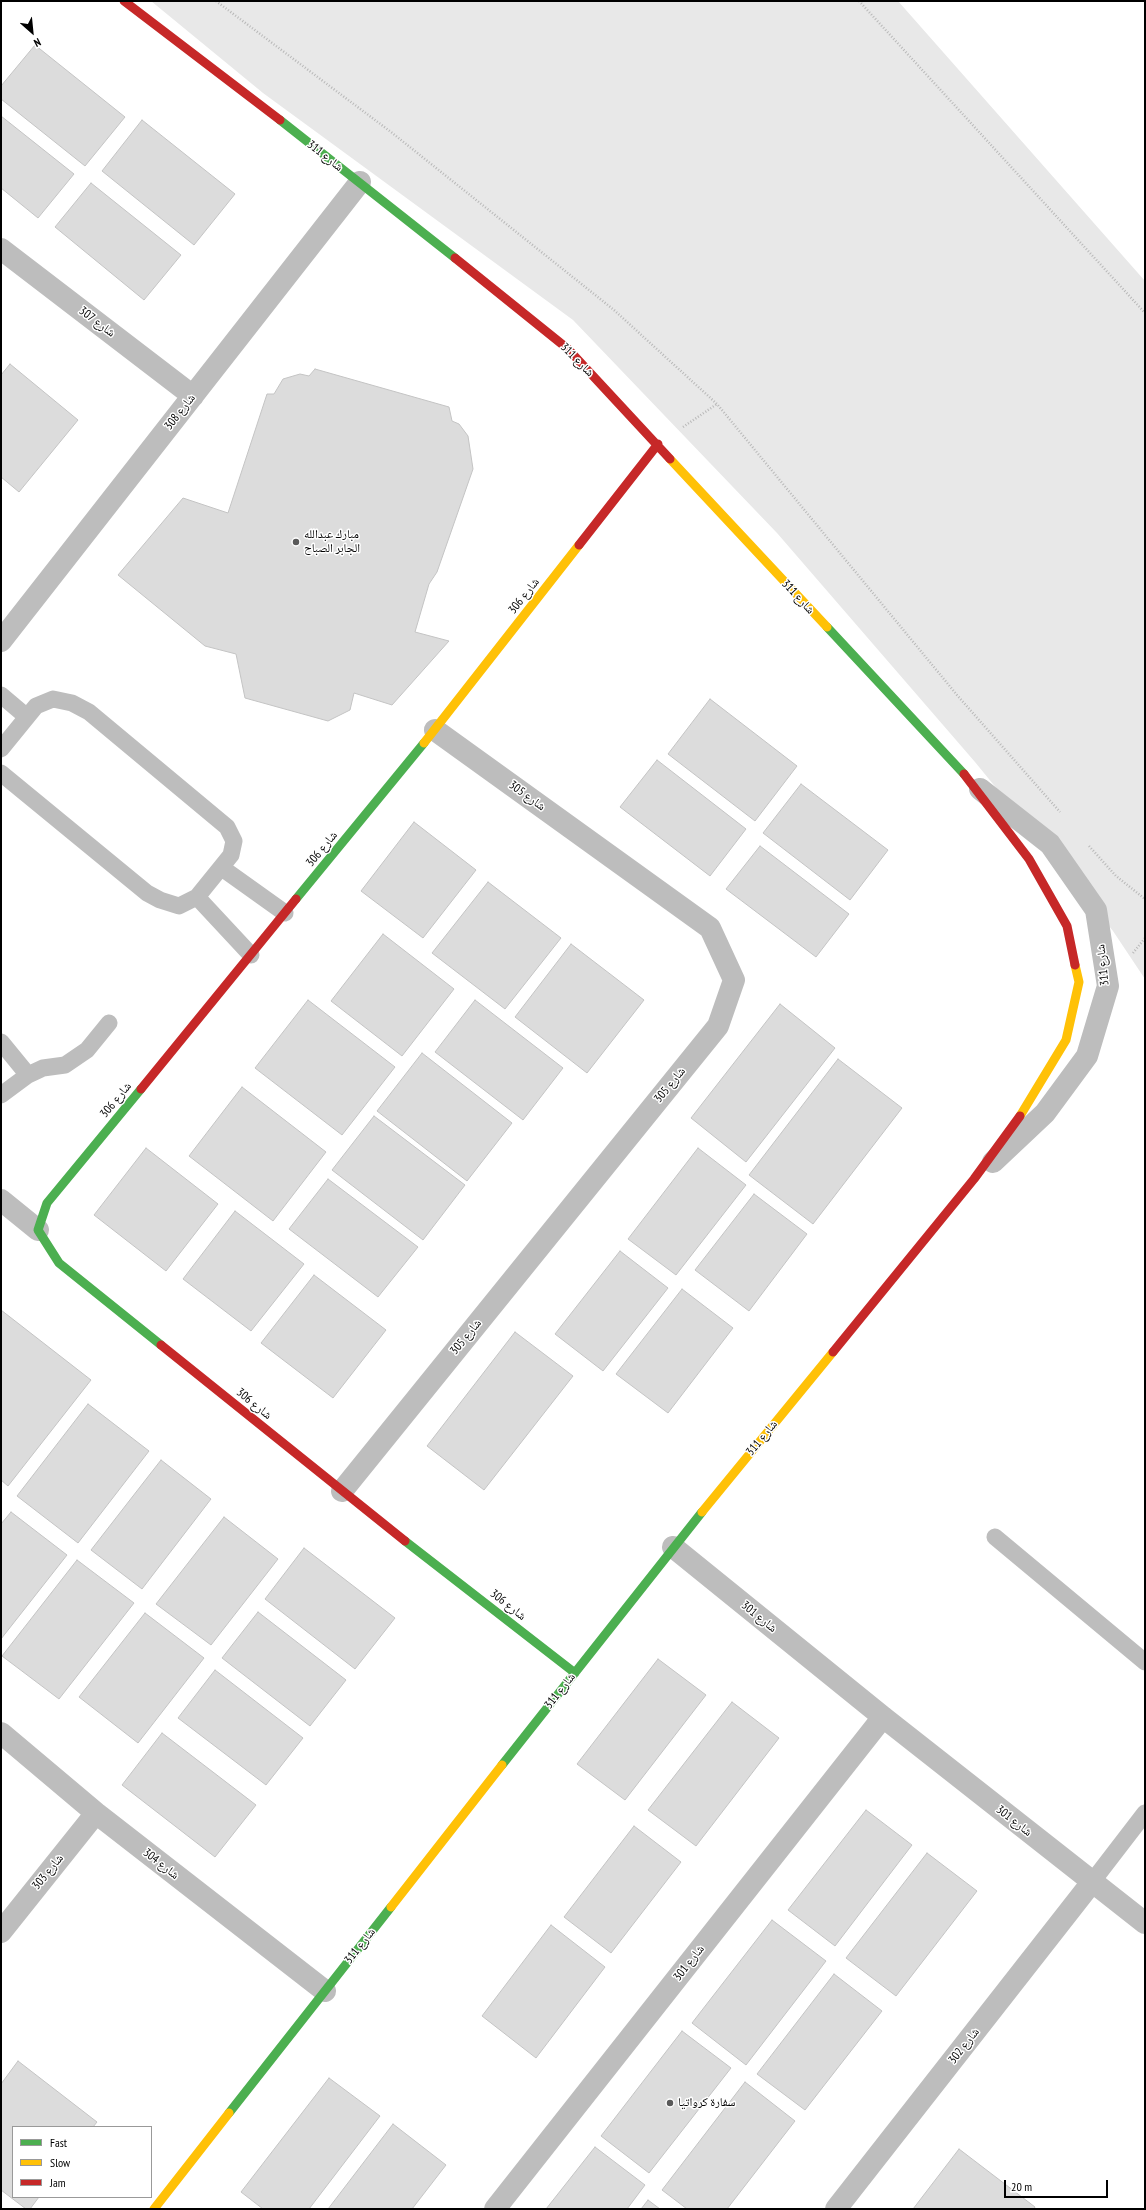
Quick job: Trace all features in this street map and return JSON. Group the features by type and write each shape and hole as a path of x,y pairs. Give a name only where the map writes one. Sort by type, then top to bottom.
{"street":[{"name":"شارع 311","path":"124,1 360,182 568,349 971,782 1029,859 1067,926 1079,982 1066,1040 1031,1100 974,1179 673,1547 155,2208"},
{"name":"شارع 308","path":"1,641 360,182"},
{"name":"شارع 307","path":"1,249 193,396"},
{"name":"شارع 306","path":"575,1672 342,1491 58,1263 38,1230 47,1203 435,730 658,444"},
{"name":"شارع 305","path":"342,1491 718,1026 734,980 710,928 435,730"},
{"name":"شارع 311","path":"971,782 1050,844 1096,910 1108,986 1087,1056 1045,1113 974,1179"},
{"path":"1,1200 38,1230"},
{"name":"شارع 301","path":"673,1547 883,1718 1145,1924"},
{"name":"شارع 301","path":"495,2209 883,1718"},
{"name":"شارع 304","path":"1,1732 96,1813 325,1991"},
{"name":"شارع 303","path":"1,1932 96,1813"},
{"name":"شارع 302","path":"836,2209 1092,1882"}],"lane":[{"path":"1,695 27,717"},
{"path":"1,749 36,706 53,699 72,703 89,712 227,827 234,841 231,855 197,897 179,906 160,900 147,893 1,773"},
{"path":"222,868 285,913"},
{"path":"197,897 251,955"},
{"path":"1,1095 28,1075 43,1068 65,1065 87,1050 109,1023"},
{"path":"1,1042 28,1075"},
{"path":"995,1538 1145,1662"},
{"path":"1092,1882 1145,1813"}],"path":[{"path":"216,1 391,132 614,310 717,404 957,695 1065,818"},
{"path":"859,1 1145,313"},
{"path":"658,444 717,404"},
{"path":"1086,841 1116,876 1145,899"}],"shaded area":[{"path":"151,1 898,1 1145,281 1145,979 1113,931 975,762 777,533 573,320 263,93"}],"building":[{"path":"35,45 125,117 85,166 1,99 1,86"},
{"path":"1,116 74,174 38,218 1,188"},
{"path":"142,120 235,194 194,245 102,171"},
{"path":"91,183 181,255 144,300 55,227"},
{"path":"10,364 78,420 19,492 1,477 1,375"},
{"name":"مبارك عبدالله الجابر الصباح","path":"315,369 449,407 452,421 459,424 468,436 473,469 437,572 429,584 415,632 449,641 392,705 354,693 350,710 328,721 245,698 236,654 205,646 118,575 183,498 228,513 267,394 274,394 283,379 300,374 309,376"},
{"path":"710,699 797,766 755,821 668,754"},
{"path":"657,760 746,829 710,876 620,807"},
{"path":"801,784 888,850 850,900 763,833"},
{"path":"414,822 476,870 423,938 361,891"},
{"path":"760,846 849,914 816,957 726,889"},
{"path":"488,882 561,938 505,1009 432,953"},
{"path":"383,934 454,989 402,1056 331,1001"},
{"path":"571,944 644,1000 587,1073 515,1017"},
{"path":"308,1000 395,1067 342,1135 255,1068"},
{"path":"475,1000 563,1068 523,1120 435,1052"},
{"path":"780,1004 835,1048 746,1162 691,1118"},
{"path":"422,1053 512,1123 467,1181 377,1111"},
{"path":"838,1059 902,1108 813,1224 749,1175"},
{"path":"242,1087 326,1152 273,1221 189,1156"},
{"path":"374,1116 465,1185 423,1240 332,1170"},
{"path":"146,1148 218,1204 166,1271 94,1215"},
{"path":"698,1148 746,1185 676,1275 628,1239"},
{"path":"328,1179 418,1247 378,1297 289,1229"},
{"path":"754,1194 807,1234 749,1311 695,1270"},
{"path":"235,1211 304,1264 251,1331 183,1279"},
{"path":"620,1251 668,1288 603,1371 555,1334"},
{"path":"314,1275 386,1330 333,1398 261,1343"},
{"path":"682,1289 733,1328 668,1413 616,1374"},
{"path":"1,1310 91,1380 8,1486 1,1480"},
{"path":"515,1332 573,1376 484,1490 427,1446"},
{"path":"88,1404 149,1451 78,1543 17,1496"},
{"path":"161,1460 211,1499 142,1589 91,1550"},
{"path":"11,1512 67,1555 1,1639 1,1524"},
{"path":"224,1517 278,1559 211,1645 156,1604"},
{"path":"304,1548 395,1618 355,1669 265,1599"},
{"path":"77,1560 134,1603 59,1699 2,1656"},
{"path":"258,1612 346,1680 310,1726 222,1658"},
{"path":"145,1613 204,1658 138,1743 79,1697"},
{"path":"658,1659 706,1695 625,1800 577,1764"},
{"path":"215,1670 303,1738 266,1785 178,1718"},
{"path":"732,1702 779,1738 696,1846 648,1810"},
{"path":"162,1733 256,1805 215,1857 122,1785"},
{"path":"866,1810 912,1845 835,1946 788,1910"},
{"path":"634,1826 681,1862 611,1953 564,1917"},
{"path":"927,1853 977,1891 896,1996 846,1958"},
{"path":"772,1920 826,1961 746,2065 692,2023"},
{"path":"551,1925 605,1967 536,2058 482,2016"},
{"path":"834,1974 882,2011 805,2110 757,2074"},
{"path":"682,2031 731,2068 649,2173 601,2136"},
{"path":"18,2061 97,2122 94,2126 12,2126 12,2198 38,2198 30,2209 26,2209 1,2190 1,2084"},
{"path":"329,2078 380,2116 309,2209 263,2209 241,2192"},
{"path":"745,2082 795,2121 727,2209 687,2209 662,2190"},
{"path":"393,2124 446,2165 412,2209 328,2209"},
{"path":"595,2147 645,2185 627,2209 546,2209"},
{"path":"959,2149 1035,2207 1034,2209 913,2209"},
{"path":"648,2200 660,2209 641,2209"}],"traffic: fast":[{"path":"280,120 455,258"},
{"path":"827,627 964,774"},
{"path":"296,899 424,743"},
{"path":"141,1089 47,1203 38,1230 59,1263 161,1345"},
{"path":"502,1765 702,1512"},
{"path":"405,1541 575,1673"},
{"path":"229,2113 391,1907"}],"traffic: slow":[{"path":"670,459 827,627"},
{"path":"424,743 579,545"},
{"path":"1020,1116 1066,1040 1079,982 1075,965"},
{"path":"702,1512 833,1352"},
{"path":"391,1907 502,1765"},
{"path":"154,2209 229,2113"}],"traffic: jam":[{"path":"124,1 280,120"},
{"path":"455,258 568,349 670,459"},
{"path":"579,545 658,444"},
{"path":"964,774 1029,859 1067,926 1075,965"},
{"path":"141,1089 296,899"},
{"path":"833,1352 974,1179 1020,1116"},
{"path":"161,1345 405,1541"}],"place":[{"name":"مبارك عبدالله الجابر الصباح","path":"296,542"},
{"name":"سفارة كرواتيا","path":"670,2103"}]}
